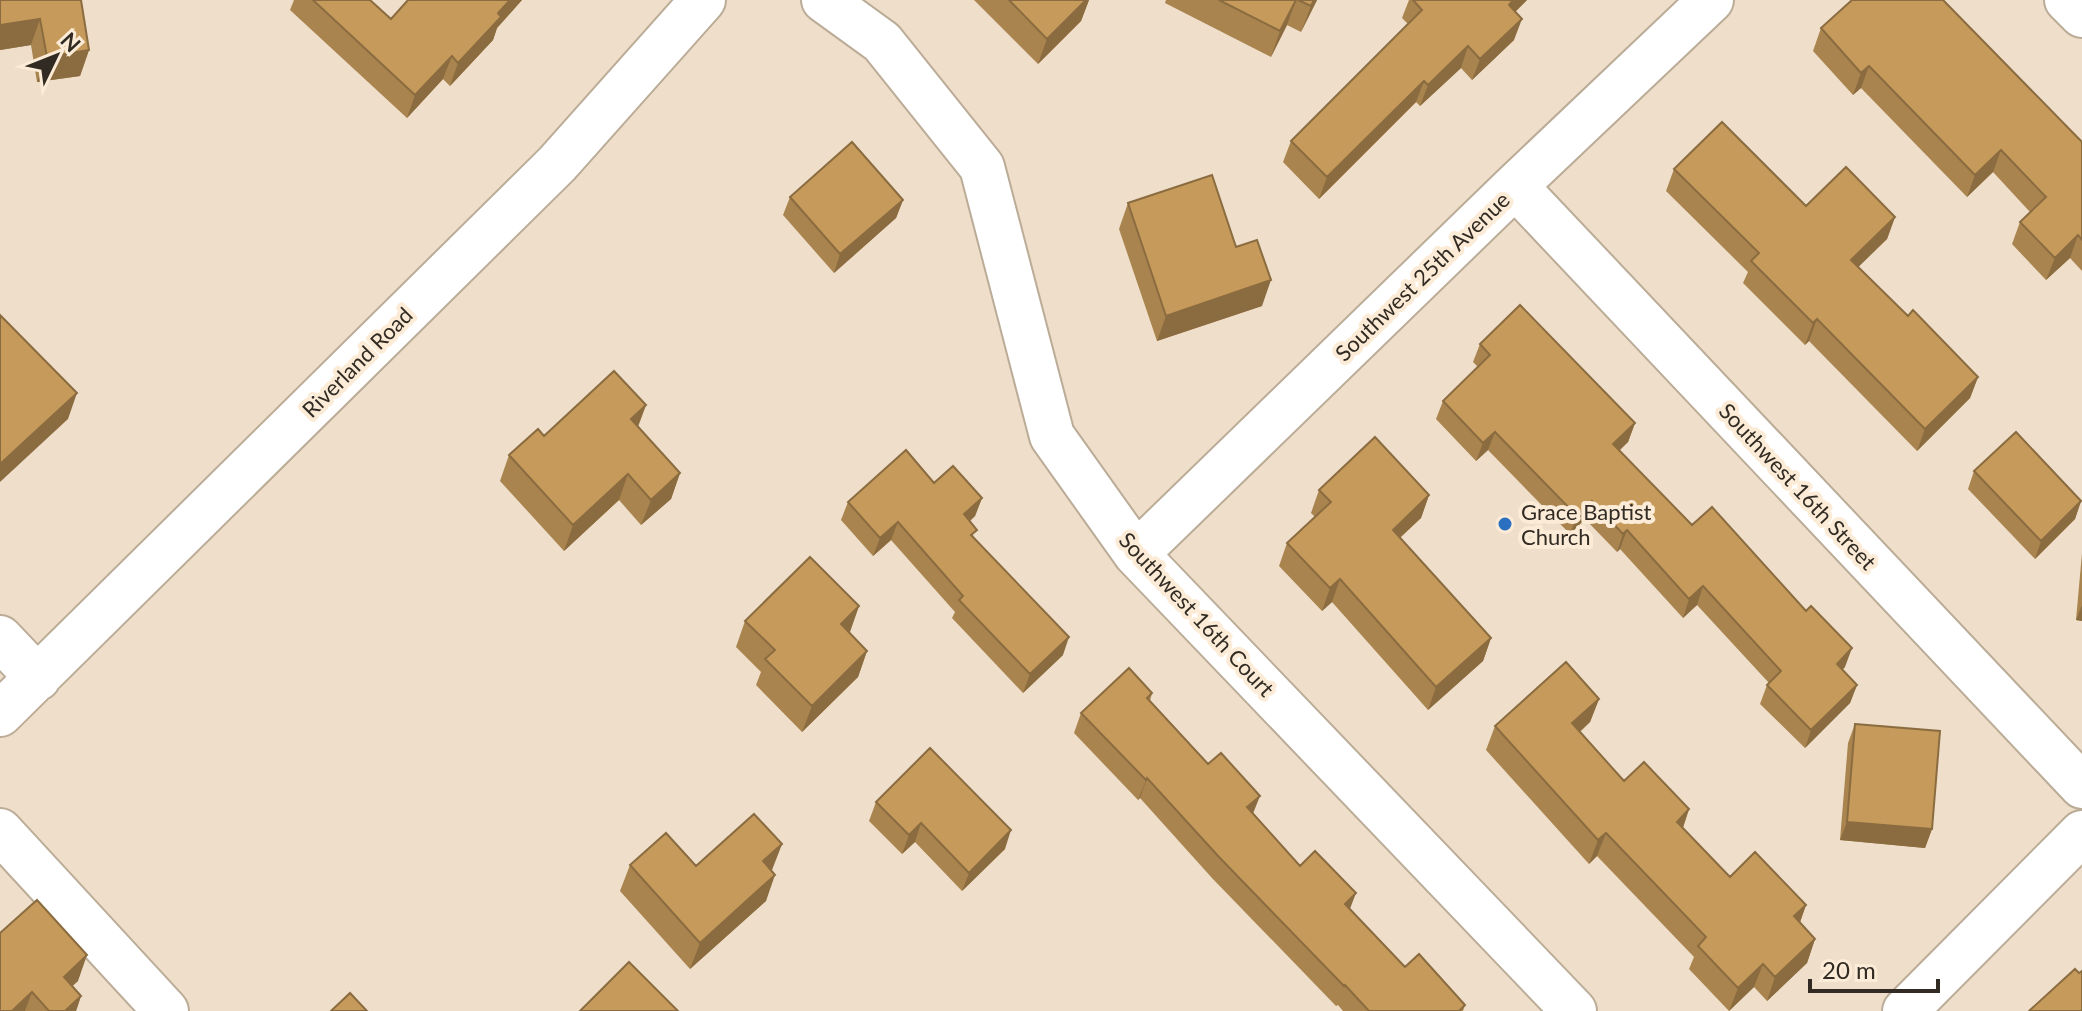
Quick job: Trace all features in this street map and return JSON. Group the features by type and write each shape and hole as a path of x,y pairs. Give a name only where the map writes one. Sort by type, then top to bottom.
{"street":[{"name":"Riverland Road","path":"0,714 557,164 703,0"},
{"name":"Southwest 16th Court","path":"824,0 882,42 982,167 1052,436 1136,554 1574,1011"},
{"name":"Southwest 25th Avenue","path":"1136,554 1711,0"},
{"path":"2067,0 2082,15"},
{"name":"Southwest 16th Street","path":"1515,186 2082,786"},
{"path":"0,638 38,678"},
{"path":"0,831 166,1011"},
{"path":"1905,1011 2082,833"}],"building":[{"path":"0,0 81,0 89,50 47,57 40,19 0,25"},
{"path":"313,0 370,0 391,19 408,0 510,0 498,13 501,17 458,63 452,56 415,95"},
{"path":"1009,0 1086,0 1047,39"},
{"path":"1219,0 1296,0 1280,31"},
{"path":"1298,0 1314,0 1311,6"},
{"path":"1413,0 1513,0 1509,5 1522,19 1480,59 1468,46 1428,85 1424,81 1327,177 1291,141 1422,10"},
{"path":"1852,0 1943,0 2082,142 2082,240 2078,235 2055,258 2020,222 2046,197 2001,150 1975,175 1869,66 1861,73 1821,28"},
{"path":"1722,122 1806,206 1846,167 1895,217 1851,260 1908,316 1913,310 1978,377 1925,429 1817,319 1813,323 1751,261 1759,253 1674,169"},
{"path":"852,142 903,200 840,254 790,197"},
{"path":"1212,175 1236,247 1257,240 1271,280 1166,316 1128,203"},
{"path":"1520,305 1635,423 1613,444 1692,525 1712,507 1806,611 1811,606 1852,648 1837,664 1857,685 1811,730 1767,685 1781,671 1703,586 1689,599 1627,530 1623,534 1592,501 1577,516 1495,432 1483,443 1443,401 1490,355 1480,344"},
{"path":"0,315 77,393 0,464"},
{"path":"614,371 646,405 631,419 680,473 651,500 628,474 573,525 509,455 538,429 544,436"},
{"path":"2016,432 2081,501 2041,541 1974,471"},
{"path":"1375,437 1429,495 1393,530 1491,638 1436,687 1340,579 1330,588 1287,543 1331,502 1319,490"},
{"path":"906,450 934,483 953,466 982,498 964,514 977,530 971,535 1069,637 1030,674 959,600 963,596 898,522 880,538 848,502"},
{"path":"810,557 859,606 841,624 867,651 812,706 765,659 775,650 745,621"},
{"path":"1566,662 1599,699 1572,723 1624,781 1644,762 1689,809 1677,822 1730,877 1755,852 1806,905 1794,916 1815,939 1775,977 1763,964 1738,988 1698,946 1706,937 1606,833 1598,840 1495,726"},
{"path":"1129,668 1152,693 1147,698 1208,764 1221,753 1260,796 1247,807 1300,866 1315,851 1356,893 1345,904 1405,967 1419,954 1465,1005 1459,1011 1369,1011 1219,857 1147,778 1081,713"},
{"path":"1855,724 1940,731 1932,829 1847,822"},
{"path":"930,748 1011,830 969,873 921,823 909,835 876,802"},
{"path":"754,814 782,844 763,861 775,875 700,943 630,865 666,833 696,866"},
{"path":"37,900 87,955 64,977 81,996 65,1011 49,1011 32,992 12,1011 0,1011 0,933"},
{"path":"629,962 678,1011 580,1011"},
{"path":"2075,969 2079,973 2082,971 2082,1011 2029,1011"},
{"path":"350,993 367,1011 331,1011"}],"place":[{"name":"Grace Baptist Church","path":"1505,524"}]}
